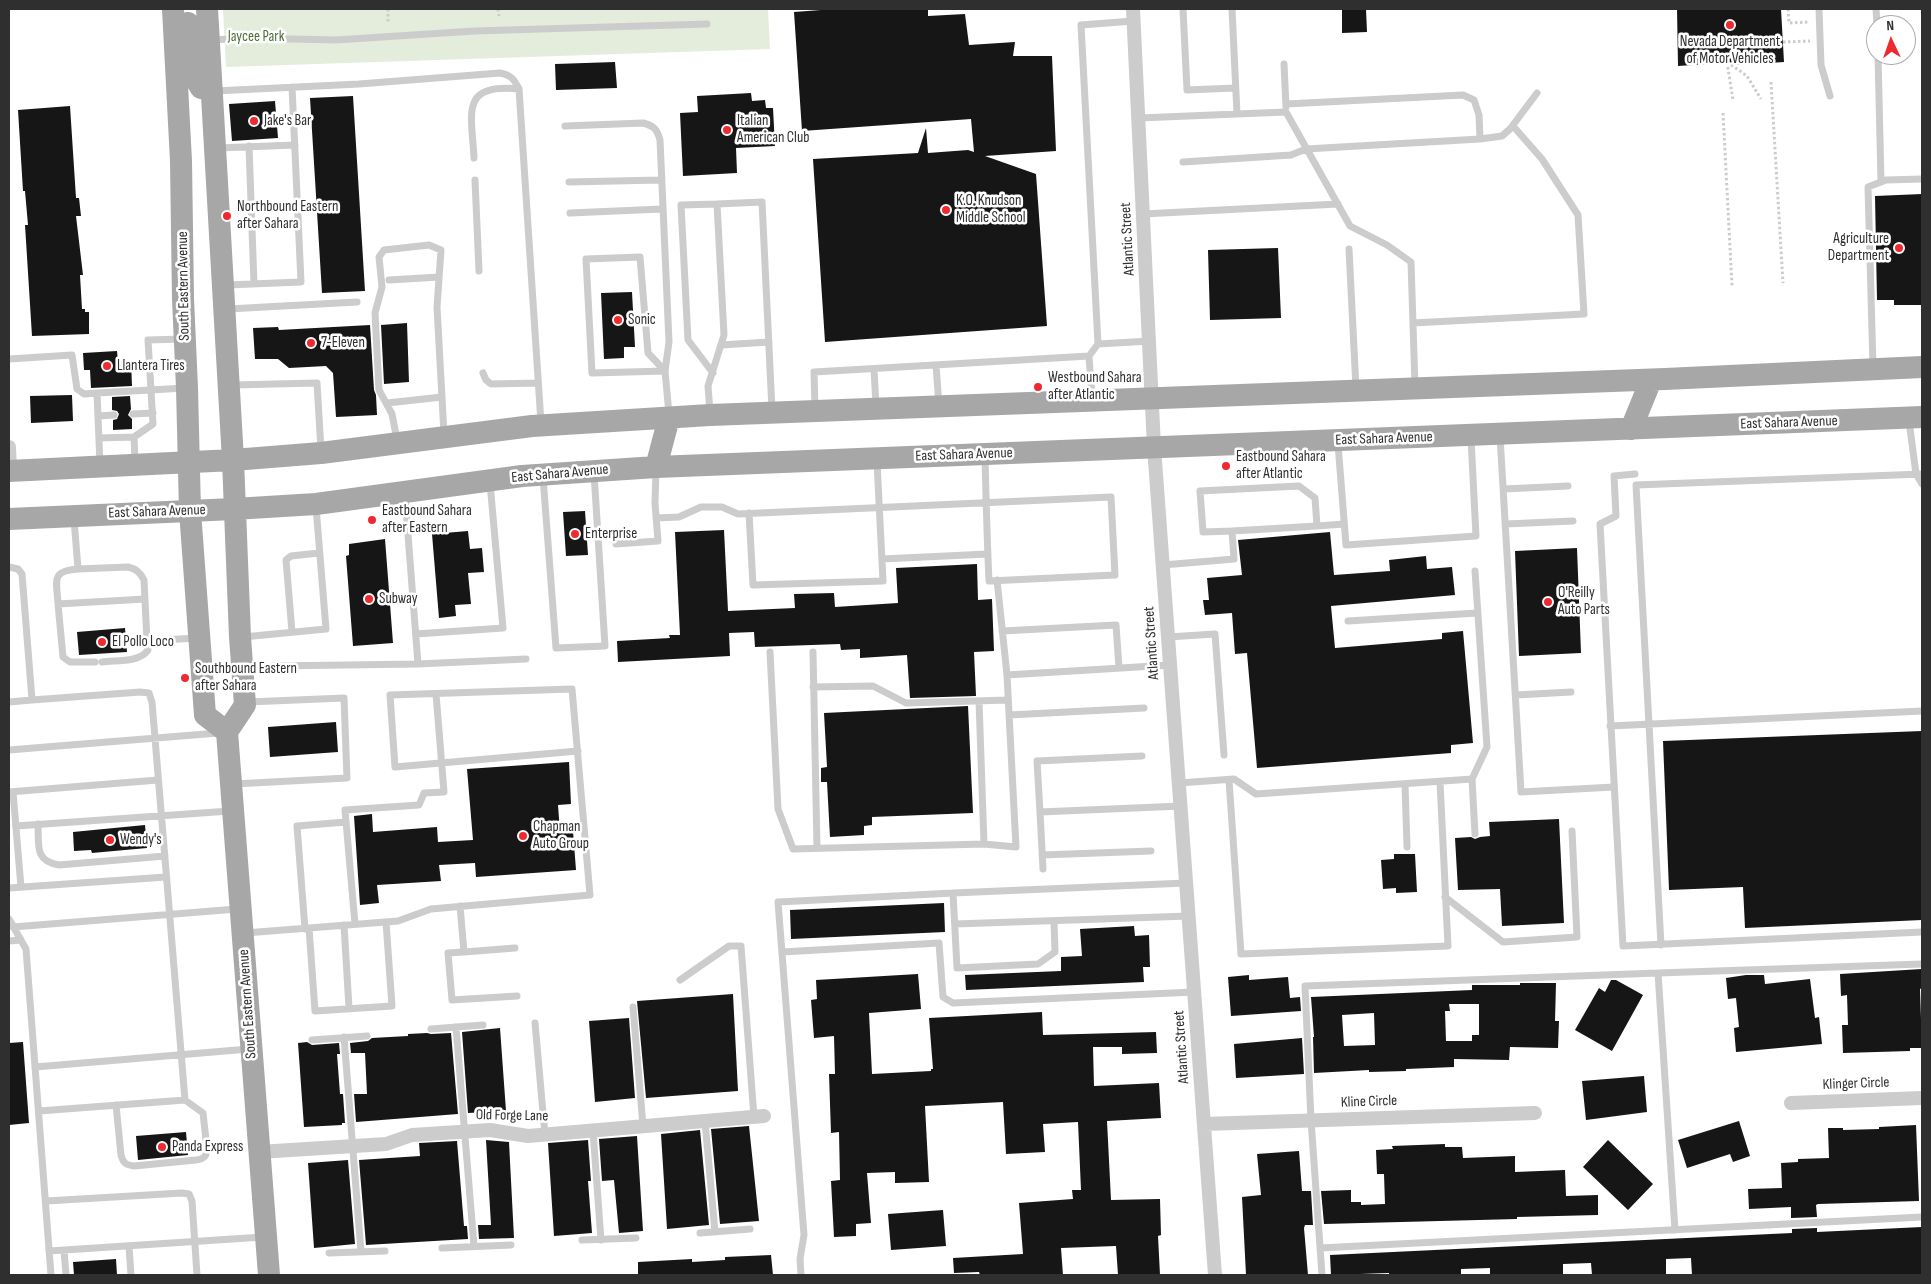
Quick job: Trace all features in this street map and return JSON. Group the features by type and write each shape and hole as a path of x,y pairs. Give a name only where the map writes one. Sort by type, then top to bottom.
{"main road":[{"name":"South Eastern Avenue","path":"173,9 181,161 190,511 205,715 227,732 269,1275"},
{"path":"187,9 195,78 201,88 212,91"},
{"path":"207,9 245,702 245,705 227,732"},
{"path":"9,470 135,466 233,460 321,453 397,442 541,426 710,415 1651,380 1922,367"},
{"path":"1632,429 1651,380"},
{"path":"656,467 669,418"},
{"name":"East Sahara Avenue","path":"9,518 234,510 316,504 543,474 656,467 1915,418"}],"street":[{"name":"Atlantic Street","path":"1133,15 1154,447 1215,1275"},
{"path":"9,447 9,470"},
{"name":"Klinger Circle","path":"1791,1103 1922,1098"},
{"name":"Kline Circle","path":"1204,1124 1535,1113"},
{"name":"Old Forge Lane","path":"260,1152 386,1144 412,1135 490,1130 528,1136 759,1116"}],"lane":[{"path":"1183,9 1187,90 1236,88"},
{"path":"1232,9 1237,114"},
{"path":"1819,9 1821,65 1830,96"},
{"path":"1092,401 1089,356 1098,344 1081,25 1133,15"},
{"path":"209,40 247,38 336,40 474,31 707,24"},
{"path":"1284,64 1286,112 1350,226 1387,245 1411,262 1415,389"},
{"path":"1878,65 1881,182"},
{"path":"212,91 500,73 514,79 519,89 541,426"},
{"path":"223,286 301,282 292,87"},
{"path":"474,158 472,110 474,100 481,93 492,90 505,87 519,89"},
{"path":"1183,162 1291,155 1306,149 1480,139 1502,136 1512,126 1537,92"},
{"path":"1286,104 1462,95 1474,100 1479,115 1480,139"},
{"path":"1139,118 1286,112"},
{"path":"565,126 643,123 652,125 658,130 669,342 665,372 669,418"},
{"path":"1413,323 1584,314 1578,215 1542,159 1512,126"},
{"path":"215,148 294,144"},
{"path":"249,146 254,284"},
{"path":"1874,369 1868,188 1886,180 1922,179"},
{"path":"475,180 479,270"},
{"path":"569,182 660,180"},
{"path":"713,373 688,340 681,205 762,202 772,413"},
{"path":"710,415 708,386 724,336 717,204"},
{"path":"1143,214 1338,204"},
{"path":"570,213 662,209"},
{"path":"397,442 392,414 379,390 375,313 382,287 379,256 384,250 429,245 441,250 437,307 444,437"},
{"path":"1349,249 1356,391"},
{"path":"640,257 648,353 665,372 592,373 586,259 640,257"},
{"path":"389,280 439,277"},
{"path":"224,310 357,302"},
{"path":"99,438 134,437 153,424 148,340 185,338"},
{"path":"1098,344 1150,341"},
{"path":"721,345 768,342"},
{"path":"9,359 72,356 77,389 84,394 187,388"},
{"path":"816,411 814,372 1089,356"},
{"path":"936,365 939,407"},
{"path":"874,369 876,409"},
{"path":"483,373 486,380 491,384 538,383"},
{"path":"229,385 317,383 321,453"},
{"path":"97,393 100,467"},
{"path":"387,403 442,397"},
{"path":"133,414 152,413"},
{"path":"98,416 114,415"},
{"path":"1915,418 1919,474 1922,484"},
{"path":"1500,435 1522,792 1614,787"},
{"path":"1338,441 1346,545 1476,536 1470,436"},
{"path":"134,437 135,466"},
{"path":"656,518 679,517 701,506 722,506 738,514 986,502 1111,497 1115,574 989,581 986,502 985,454"},
{"path":"749,513 753,585 883,581 877,459"},
{"path":"616,544 658,541 656,467"},
{"path":"543,474 556,648 605,646 594,471"},
{"path":"1635,474 1614,476 1616,516 1600,524 1623,946 1922,932"},
{"path":"1661,944 1636,486 1919,474"},
{"path":"416,634 503,628 490,480"},
{"path":"1317,526 1314,498 1299,486 1200,492 1204,532 1317,526 1344,524"},
{"path":"1504,489 1568,486"},
{"path":"404,493 418,664"},
{"path":"240,637 326,629 316,504"},
{"path":"74,516 78,569"},
{"path":"1506,524 1573,521"},
{"path":"1163,565 1234,559 1232,530"},
{"path":"292,632 286,560 291,556 319,553"},
{"path":"882,559 988,554"},
{"path":"9,567 18,569 22,574 32,700"},
{"path":"128,567 135,569 141,574 144,580 148,650 142,656 99,662 70,662 63,657 57,576 65,570 78,569 128,567"},
{"path":"1475,571 1487,747 1472,779 1475,834"},
{"path":"770,652 778,809 793,848 984,844 1016,847 1007,675 997,580"},
{"path":"58,604 145,599"},
{"path":"1348,621 1478,613"},
{"path":"1002,631 1116,626 1119,668"},
{"path":"1168,637 1216,634 1224,755"},
{"path":"147,641 200,638"},
{"path":"813,652 817,848"},
{"path":"273,666 418,664 526,659"},
{"path":"1007,675 1170,666"},
{"path":"814,687 873,686 906,703 1008,700"},
{"path":"242,934 398,921 431,909 590,895 578,751 572,689 390,695 394,767 578,751"},
{"path":"9,702 140,692 149,694 152,702 185,1100"},
{"path":"1516,695 1571,692"},
{"path":"355,924 345,810 419,805 424,794 444,792 436,694"},
{"path":"231,784 347,778 344,698 245,702"},
{"path":"979,701 984,844"},
{"path":"1009,715 1144,708"},
{"path":"1610,726 1922,711"},
{"path":"9,750 227,732"},
{"path":"1043,868 1037,761 1142,756"},
{"path":"1179,783 1234,779 1256,794 1472,779"},
{"path":"21,887 11,792 158,780"},
{"path":"1230,780 1241,954 1448,946 1440,782"},
{"path":"1405,784 1407,847"},
{"path":"1040,812 1181,806"},
{"path":"16,826 233,810"},
{"path":"346,822 297,826 314,1011 392,1006 386,922"},
{"path":"38,824 40,853 44,860 50,864 59,865 165,856"},
{"path":"1445,897 1504,942 1577,937 1572,830"},
{"path":"9,839 17,838"},
{"path":"1042,856 1151,851"},
{"path":"9,888 166,877"},
{"path":"801,1275 800,1259 804,1235 778,902 1186,883"},
{"path":"954,893 957,968 1038,964 1055,952 1054,921"},
{"path":"460,906 464,952"},
{"path":"13,927 240,908"},
{"path":"955,924 1189,916"},
{"path":"9,920 26,950 51,1275"},
{"path":"344,925 349,1008"},
{"path":"9,941 22,940"},
{"path":"782,952 939,943 943,997 953,1003 1194,992"},
{"path":"680,980 728,946 741,946 759,1116"},
{"path":"515,948 448,953 452,1000 517,996"},
{"path":"1322,1275 1311,1120 1305,986 1922,964"},
{"path":"1658,973 1675,1230"},
{"path":"633,1007 644,1126"},
{"path":"535,1023 545,1135"},
{"path":"431,1030 483,1025"},
{"path":"456,1027 474,1246"},
{"path":"312,1040 367,1036"},
{"path":"344,1038 361,1252"},
{"path":"35,1067 252,1049"},
{"path":"38,1111 116,1105 185,1100 203,1114 208,1149 206,1154 203,1159 196,1160 128,1165 123,1162 121,1155 116,1105"},
{"path":"705,1121 715,1232"},
{"path":"593,1131 601,1240"},
{"path":"46,1201 189,1194 192,1200 197,1275"},
{"path":"1320,1248 1922,1217"},
{"path":"700,1233 750,1229"},
{"path":"50,1251 266,1237"},
{"path":"582,1240 636,1238"},
{"path":"442,1248 511,1245"},
{"path":"130,1247 132,1275"},
{"path":"64,1250 66,1275"},
{"path":"329,1253 385,1251"}],"path":[{"path":"388,9 388,24"},
{"path":"498,9 499,16"},
{"path":"1788,9 1789,23 1820,22"},
{"path":"1783,42 1820,41"},
{"path":"1733,100 1727,62 1747,76 1761,99"},
{"path":"1771,82 1783,283"},
{"path":"1722,113 1732,286"}],"green space":[{"name":"Jaycee Park","path":"223,9 768,9 770,49 226,67"}],"building":[{"path":"834,9 928,9 928,16 965,14 969,45 1015,42 1013,56 1052,56 1056,151 985,156 1036,174 1047,326 825,342 813,159 918,153 926,128 928,153 968,150 974,152 971,119 802,131 794,12"},
{"path":"1342,9 1366,9 1367,32 1342,33"},
{"name":"Nevada Department of Motor Vehicles","path":"1677,9 1781,9 1784,62 1738,65 1736,62 1678,66"},
{"path":"615,62 617,88 556,90 555,64"},
{"name":"Italian American Club","path":"751,93 752,101 765,100 766,108 773,108 775,146 736,148 737,173 683,176 680,113 698,112 697,96"},
{"path":"353,96 365,291 322,293 310,98"},
{"name":"Jake's Bar","path":"275,101 278,138 232,141 229,104"},
{"path":"70,106 76,198 79,198 81,216 76,216 83,275 80,275 82,309 85,309 85,312 89,312 89,334 32,336 25,225 28,225 25,191 23,191 18,110"},
{"name":"Agriculture Department","path":"1922,194 1922,305 1894,305 1894,300 1877,300 1875,196"},
{"path":"1278,248 1281,318 1210,320 1208,250"},
{"name":"Sonic","path":"632,292 635,347 624,347 624,358 604,359 601,293"},
{"path":"407,323 409,382 384,384 381,325"},
{"name":"7-Eleven","path":"370,325 377,415 336,417 333,373 326,366 289,368 278,359 255,359 253,328 278,327 279,330"},
{"name":"Llantera Tires","path":"117,351 118,362 131,361 132,386 91,388 90,370 84,370 83,353"},
{"path":"72,395 73,421 31,423 30,396"},
{"path":"130,396 131,409 128,415 132,419 132,429 113,430 113,420 117,419 119,414 117,411 112,410 112,397"},
{"name":"Enterprise","path":"585,511 588,555 566,556 563,512"},
{"path":"724,530 728,611 795,608 794,594 834,593 835,607 898,603 896,568 977,564 978,600 992,599 994,651 974,652 976,696 910,698 907,655 860,658 860,649 841,650 840,644 755,647 754,632 729,633 730,656 618,662 617,641 670,638 669,635 680,635 675,532"},
{"path":"468,531 470,549 482,548 484,572 468,573 471,604 455,605 456,616 439,618 432,534"},
{"path":"1330,532 1334,575 1390,571 1389,560 1426,556 1427,569 1452,567 1455,595 1331,606 1335,648 1442,639 1442,633 1463,631 1473,743 1451,745 1451,753 1257,768 1247,653 1235,654 1232,613 1205,615 1203,600 1209,600 1207,578 1242,575 1238,540"},
{"name":"Subway","path":"385,539 393,643 353,646 346,556 349,555 349,544"},
{"name":"O'Reilly Auto Parts","path":"1577,548 1581,653 1519,656 1515,551"},
{"name":"El Pollo Loco","path":"125,628 127,652 79,655 77,632"},
{"path":"968,706 973,813 872,817 872,825 864,826 864,835 830,837 827,782 821,782 821,768 827,767 824,713"},
{"path":"336,722 338,752 270,757 268,727"},
{"path":"1922,731 1922,920 1745,928 1743,887 1669,890 1663,741"},
{"name":"Chapman Auto Group","path":"569,762 571,804 558,805 560,832 573,831 576,870 476,877 475,863 439,865 441,881 377,885 379,903 360,905 354,816 372,814 373,832 437,827 438,842 473,840 467,769"},
{"path":"1559,819 1564,923 1502,926 1500,889 1458,890 1455,838 1471,837 1475,839 1490,836 1489,822"},
{"name":"Wendy's","path":"145,825 147,848 92,853 91,850 74,851 73,832"},
{"path":"1394,854 1415,854 1417,892 1396,893 1396,888 1383,889 1381,860 1394,859"},
{"path":"944,903 945,932 791,939 790,910"},
{"path":"1134,926 1135,936 1149,935 1150,967 1143,967 1144,982 966,990 965,975 1061,971 1061,957 1082,956 1080,929"},
{"path":"1922,969 1922,988 1920,989 1922,1048 1910,1048 1910,1051 1843,1053 1842,1025 1848,1025 1847,995 1841,996 1840,974"},
{"path":"918,974 921,1009 869,1013 872,1074 931,1071 933,1069 929,1018 1042,1012 1043,1035 1156,1032 1157,1053 1122,1054 1122,1047 1093,1047 1094,1086 1159,1083 1161,1118 1107,1121 1111,1200 1160,1199 1161,1235 1158,1236 1160,1275 1118,1275 1116,1246 1061,1248 1063,1275 980,1275 979,1272 954,1273 953,1258 1023,1254 1019,1203 1073,1199 1072,1190 1081,1190 1078,1122 1043,1124 1045,1152 1006,1154 1003,1102 925,1106 929,1182 895,1183 895,1172 867,1173 871,1223 856,1224 856,1236 834,1237 831,1181 840,1180 839,1132 831,1133 829,1074 835,1074 834,1036 814,1038 811,1000 817,999 816,980"},
{"path":"1249,975 1249,980 1288,977 1290,998 1300,997 1301,1011 1231,1016 1228,977"},
{"path":"1764,975 1765,984 1810,979 1815,1018 1819,1017 1822,1044 1736,1052 1734,1028 1739,1027 1736,998 1728,999 1726,978"},
{"path":"1611,980 1616,980 1643,995 1612,1051 1575,1030 1599,988 1605,992"},
{"path":"1520,983 1556,983 1555,1021 1559,1021 1558,1048 1510,1047 1509,1060 1454,1059 1454,1067 1406,1069 1406,1071 1369,1072 1369,1070 1314,1073 1311,997 1472,990 1472,985 1520,985","holes":["1449,1004 1479,1004 1479,1035 1472,1035 1472,1041 1446,1041 1445,1011 1450,1011","1374,1013 1375,1045 1344,1046 1342,1015"]},
{"path":"733,994 738,1091 646,1098 637,1001"},
{"path":"629,1018 635,1098 595,1102 589,1021"},
{"path":"500,1028 506,1111 468,1113 462,1032"},
{"path":"427,1033 451,1033 458,1114 356,1122 354,1094 367,1094 365,1053 351,1053 350,1043 368,1041 372,1038"},
{"path":"1302,1038 1304,1074 1236,1078 1234,1044"},
{"path":"23,1042 29,1123 9,1125 9,1043"},
{"path":"307,1042 312,1045 339,1043 340,1054 337,1054 340,1094 343,1094 345,1123 342,1123 342,1125 304,1127 298,1043"},
{"path":"1644,1076 1647,1112 1586,1120 1582,1081"},
{"path":"1739,1121 1750,1156 1733,1162 1730,1154 1687,1168 1678,1140"},
{"path":"1916,1125 1919,1201 1818,1204 1816,1205 1817,1217 1791,1218 1791,1207 1749,1209 1748,1189 1782,1188 1781,1163 1798,1162 1798,1159 1829,1158 1828,1128 1843,1128 1843,1130 1879,1129 1879,1127"},
{"path":"749,1126 759,1221 720,1224 711,1129"},
{"path":"700,1130 709,1225 667,1229 661,1134"},
{"name":"Panda Express","path":"186,1132 188,1155 138,1160 136,1136"},
{"path":"637,1136 643,1231 619,1233 614,1180 602,1181 599,1139"},
{"path":"486,1140 509,1142 514,1238 479,1239 478,1225 491,1225"},
{"path":"588,1140 591,1181 588,1181 592,1233 554,1236 548,1143"},
{"path":"1608,1140 1653,1184 1628,1210 1583,1167"},
{"path":"457,1141 464,1226 467,1226 468,1239 366,1245 359,1160 420,1156 419,1143"},
{"path":"1445,1144 1445,1147 1462,1147 1463,1158 1515,1156 1515,1172 1565,1170 1566,1196 1598,1195 1598,1215 1324,1224 1321,1191 1351,1190 1351,1202 1361,1202 1361,1205 1385,1204 1384,1174 1377,1174 1376,1150 1393,1149 1392,1146"},
{"path":"1299,1151 1302,1191 1311,1191 1313,1225 1305,1225 1304,1228 1308,1275 1246,1275 1242,1197 1261,1195 1257,1154"},
{"path":"348,1160 355,1244 314,1248 308,1163"},
{"path":"943,1210 946,1246 891,1250 888,1214"},
{"path":"1922,1227 1922,1275 1692,1275 1691,1258 1666,1259 1666,1275 1592,1275 1591,1263 1563,1264 1563,1275 1490,1275 1490,1268 1461,1269 1461,1275 1389,1275 1389,1273 1331,1275 1330,1255 1792,1233 1792,1229 1817,1228 1817,1232"},
{"path":"771,1255 773,1275 638,1275 638,1262 692,1259 692,1262 725,1260 725,1257"},
{"path":"116,1259 117,1275 74,1275 73,1262"}],"place":[{"name":"Nevada Department of Motor Vehicles","path":"1730,25"},
{"name":"Jake's Bar","path":"254,121"},
{"name":"Italian American Club","path":"727,130"},
{"name":"K.O. Knudson Middle School","path":"946,210"},
{"name":"Northbound Eastern after Sahara","path":"227,216"},
{"name":"Agriculture Department","path":"1899,248"},
{"name":"Sonic","path":"618,320"},
{"name":"7-Eleven","path":"311,343"},
{"name":"Llantera Tires","path":"107,366"},
{"name":"Westbound Sahara after Atlantic","path":"1038,387"},
{"name":"Eastbound Sahara after Atlantic","path":"1226,466"},
{"name":"Eastbound Sahara after Eastern","path":"372,520"},
{"name":"Enterprise","path":"575,534"},
{"name":"Subway","path":"369,599"},
{"name":"O'Reilly Auto Parts","path":"1548,602"},
{"name":"El Pollo Loco","path":"102,642"},
{"name":"Southbound Eastern after Sahara","path":"185,678"},
{"name":"Chapman Auto Group","path":"523,836"},
{"name":"Wendy's","path":"110,840"},
{"name":"Panda Express","path":"162,1147"}]}
